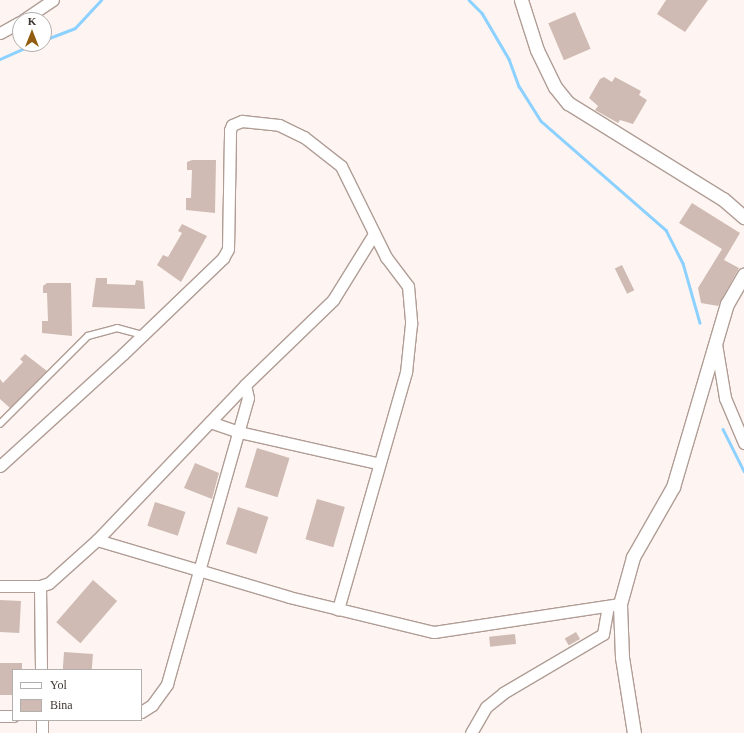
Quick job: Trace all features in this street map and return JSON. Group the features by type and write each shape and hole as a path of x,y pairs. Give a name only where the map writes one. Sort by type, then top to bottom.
{"street":[{"path":"35,12 53,0"},
{"path":"521,0 537,50 555,87 568,103 722,199 744,217"},
{"path":"0,33 12,26"},
{"path":"0,466 143,335 228,250 232,125 242,121 273,124 304,137 341,166 353,185 374,234 408,286 411,324 406,372 377,463 338,608"},
{"path":"0,586 40,586 58,578 98,540 245,385 333,300 374,234"},
{"path":"471,733 486,707 503,693 603,634 633,557 673,487 727,304 744,274"},
{"path":"715,341 725,398 744,443"},
{"path":"142,711 152,705 167,684 201,570 249,394 245,385"},
{"path":"210,422 239,432 377,463"},
{"path":"98,540 338,608 434,632 614,606"},
{"path":"40,586 41,669"},
{"path":"614,606 634,733"},
{"path":"0,716 12,716"},
{"path":"42,721 42,733"}],"lane":[{"path":"0,424 88,336 117,328 143,335"}],"building":[{"path":"666,0 708,0 685,32 657,14"},
{"path":"575,12 591,49 564,60 548,23"},
{"path":"604,77 612,82 615,77 641,91 639,95 647,100 633,124 620,120 618,123 595,110 598,106 589,98 600,79"},
{"path":"192,160 216,160 215,213 186,210 186,198 191,198 192,170 187,170 187,162"},
{"path":"692,203 740,233 724,260 739,268 718,306 701,303 698,288 722,249 679,223"},
{"path":"182,224 207,236 181,282 157,265 163,255 168,257 182,233 178,231"},
{"path":"622,265 634,290 627,294 615,269"},
{"path":"96,278 107,278 107,284 135,285 136,280 143,281 145,309 92,307"},
{"path":"47,283 71,283 72,336 42,333 42,321 48,321 47,293 43,293 43,286"},
{"path":"25,354 47,371 10,408 0,399 0,379 3,383 23,362 20,359"},
{"path":"257,448 290,458 278,497 245,487"},
{"path":"195,463 219,473 212,499 184,488"},
{"path":"317,499 345,507 333,547 305,539"},
{"path":"155,502 185,512 178,536 147,526"},
{"path":"238,507 268,517 256,554 226,544"},
{"path":"93,580 117,601 80,643 56,622"},
{"path":"0,600 21,601 19,633 0,632"},
{"path":"576,632 580,639 569,645 565,638"},
{"path":"515,634 516,644 490,647 489,637"},
{"path":"64,652 93,654 92,669 63,669"},
{"path":"0,663 22,663 22,669 12,669 12,695 0,695"}],"waterway":[{"path":"52,37 75,28 101,0"},
{"path":"469,0 482,13 509,59 519,86 541,121 666,230 683,263 700,323"},
{"path":"0,59 15,52"},
{"path":"723,429 744,471"}]}
